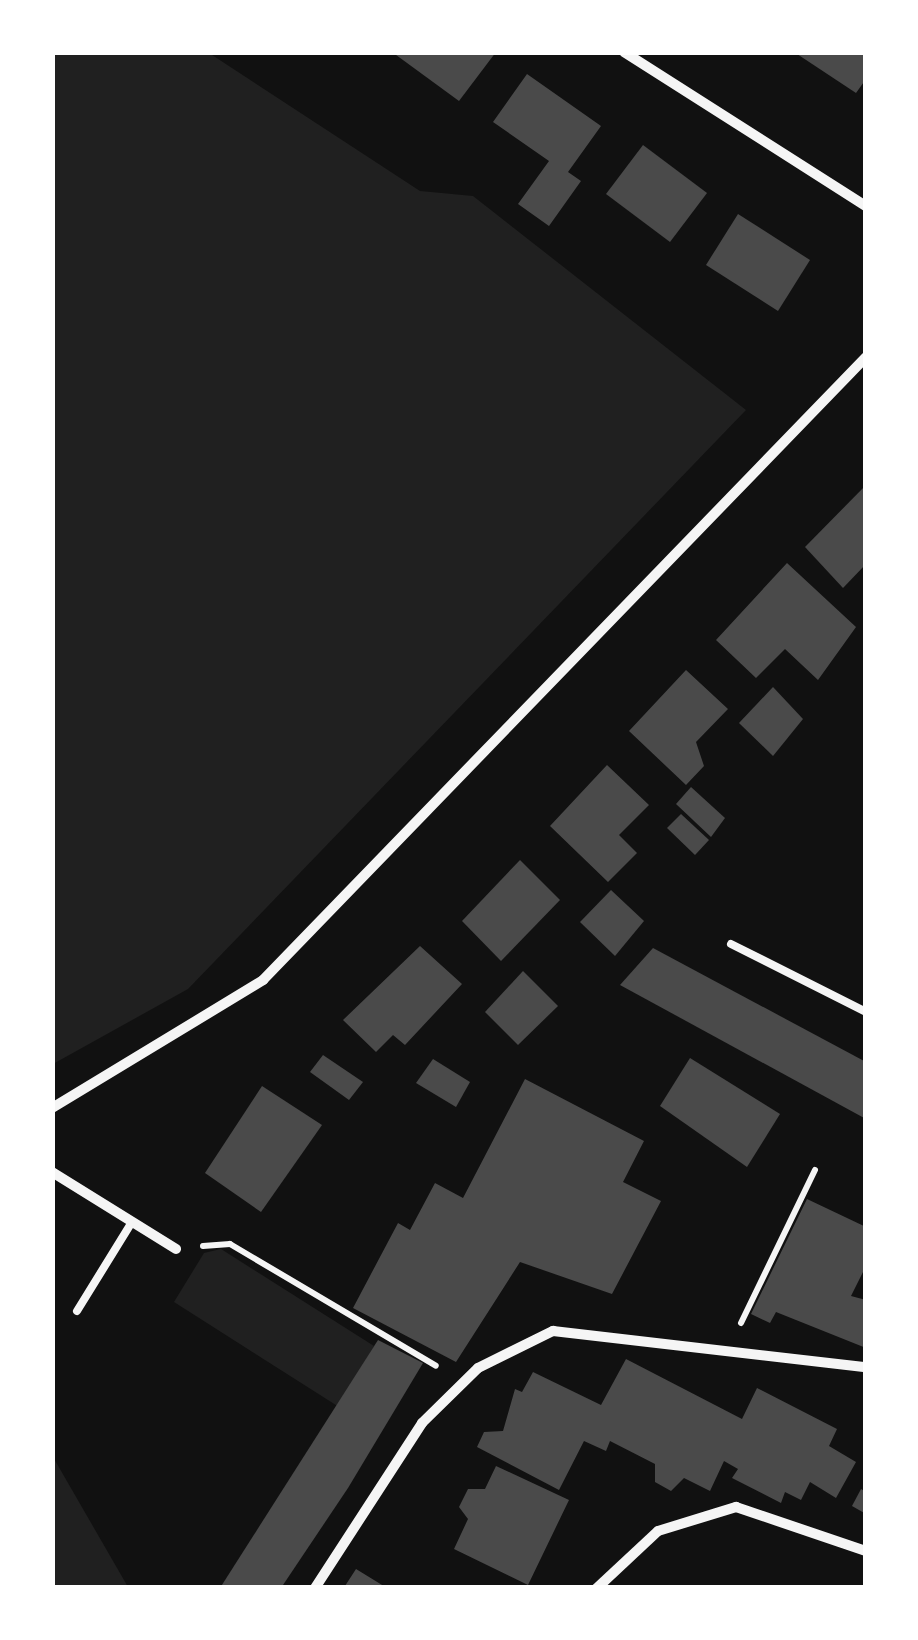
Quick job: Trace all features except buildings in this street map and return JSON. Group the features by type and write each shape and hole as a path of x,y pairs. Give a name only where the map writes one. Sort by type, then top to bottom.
{"street":[{"path":"624,52 866,206"},
{"path":"52,1108 262,980 866,357"},
{"path":"52,1172 176,1249"},
{"path":"314,1588 422,1423 465,1382 553,1331 730,1347 866,1367"},
{"path":"598,1588 658,1530 736,1507 866,1551"}],"lane":[{"path":"731,944 866,1012"},
{"path":"77,1312 132,1222"}],"path":[{"path":"730,1347 815,1170"},
{"path":"176,1249 189,1259 215,1242 230,1244 465,1382"}],"shaded area":[{"path":"53,52 209,53 420,191 473,196 746,410 188,989 53,1064"},
{"path":"221,1249 374,1346 339,1407 174,1302 204,1253"},
{"path":"53,1457 128,1587 53,1587"}]}
